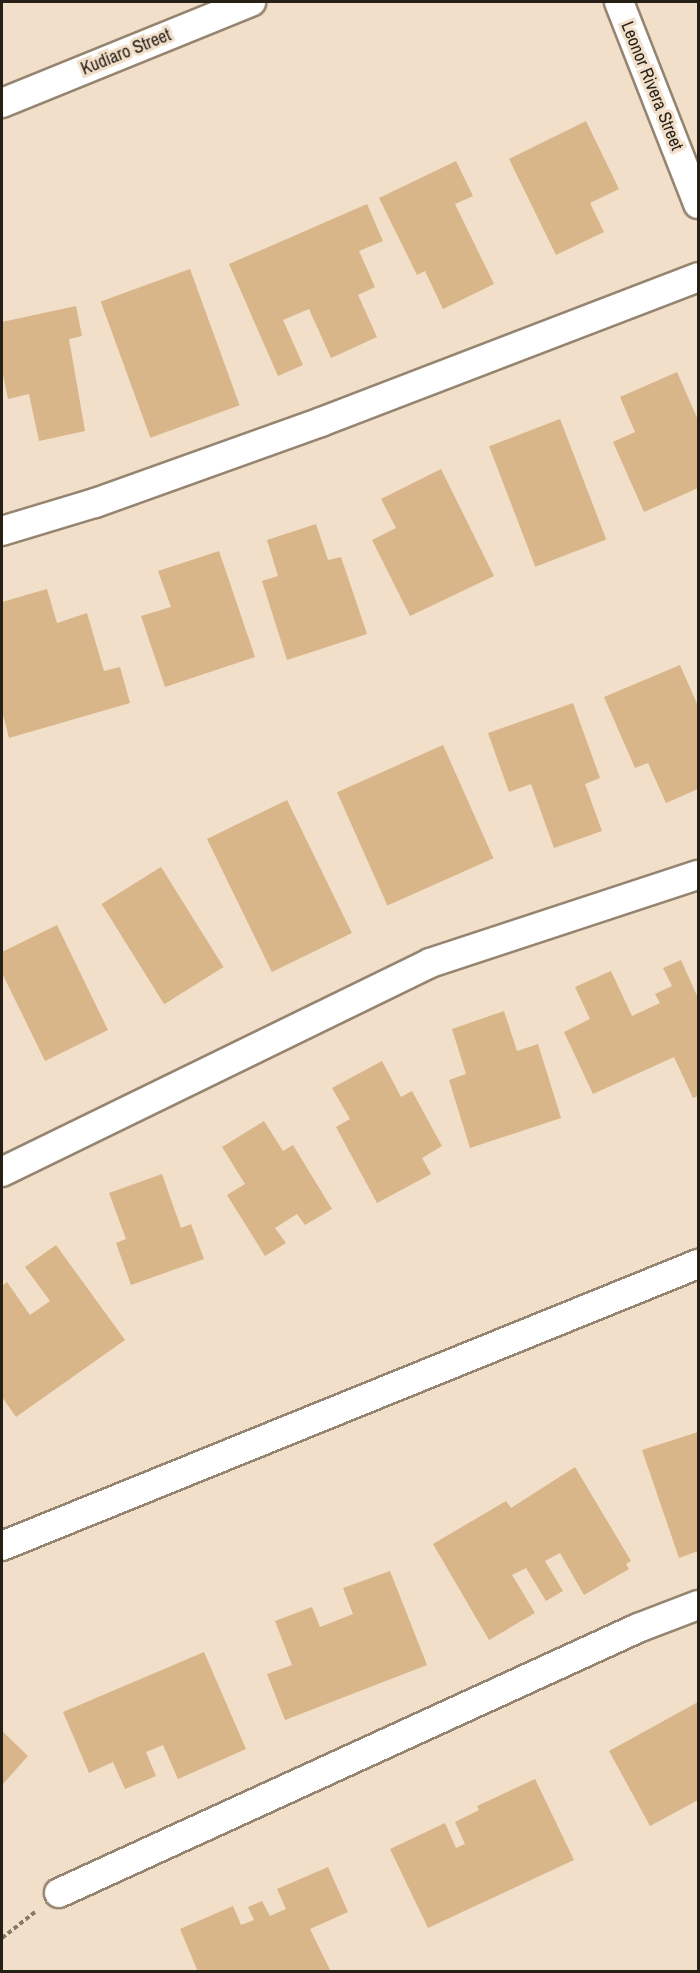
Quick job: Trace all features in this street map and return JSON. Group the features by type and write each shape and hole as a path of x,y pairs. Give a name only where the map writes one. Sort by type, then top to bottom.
{"street":[{"name":"Kudiaro Street","path":"2,103 252,2"},
{"name":"Leonor Rivera Street","path":"619,2 699,204"},
{"path":"2,531 95,503 321,422 699,277"},
{"path":"2,1172 430,963 699,875"},
{"path":"2,1546 699,1264"},
{"path":"59,1893 638,1628 699,1605"}],"path":[{"path":"2,1938 59,1893"}],"building":[{"path":"586,121 619,189 590,203 604,232 556,255 509,159"},
{"path":"456,161 473,196 455,204 494,284 443,309 425,271 417,275 379,198"},
{"path":"367,204 383,241 359,251 375,287 358,295 377,337 331,358 309,309 283,320 303,365 278,376 229,264"},
{"path":"190,269 240,405 150,438 101,301"},
{"path":"76,306 82,336 69,339 85,431 39,441 29,394 8,399 2,370 2,322"},
{"path":"677,372 698,420 698,488 644,512 613,442 635,432 620,397"},
{"path":"560,419 606,539 535,567 489,446"},
{"path":"441,469 494,576 410,616 372,540 396,528 381,499"},
{"path":"316,524 328,560 341,557 367,634 287,660 262,581 278,576 267,540"},
{"path":"219,551 255,657 165,687 141,616 171,607 158,571"},
{"path":"47,589 57,623 87,613 104,671 120,667 130,703 9,738 2,711 2,602"},
{"path":"680,665 698,706 698,789 666,803 648,763 635,768 604,697"},
{"path":"573,703 600,778 585,784 602,831 554,848 531,784 509,792 488,733"},
{"path":"443,745 493,858 387,905 337,792"},
{"path":"287,800 352,933 272,972 207,839"},
{"path":"161,867 224,967 164,1004 102,904"},
{"path":"57,925 108,1030 45,1061 2,973 2,952"},
{"path":"681,960 698,998 698,1096 693,1098 674,1057 593,1094 564,1032 590,1019 575,987 611,971 632,1016 660,1003 655,994 672,986 663,968"},
{"path":"504,1011 517,1051 538,1044 561,1118 470,1148 449,1080 466,1074 452,1029"},
{"path":"382,1061 401,1097 412,1091 442,1146 422,1158 431,1174 377,1203 336,1127 350,1119 332,1088"},
{"path":"264,1121 283,1151 293,1145 332,1209 305,1225 297,1214 275,1228 286,1243 265,1256 227,1195 245,1184 222,1147"},
{"path":"162,1174 181,1228 191,1224 204,1259 131,1285 116,1243 126,1239 109,1193"},
{"path":"56,1245 125,1340 16,1417 2,1397 2,1286 7,1282 30,1315 50,1301 25,1267"},
{"path":"698,1432 698,1551 679,1558 642,1450"},
{"path":"575,1467 631,1561 626,1564 629,1569 584,1595 560,1553 545,1561 563,1591 546,1601 526,1568 512,1575 535,1613 489,1640 433,1544 506,1501 511,1508"},
{"path":"390,1571 427,1665 285,1720 267,1674 292,1665 275,1621 312,1607 320,1627 353,1614 343,1588"},
{"path":"204,1652 246,1749 178,1779 163,1745 146,1752 156,1776 125,1789 113,1762 89,1773 63,1712"},
{"path":"698,1702 698,1800 650,1826 609,1751"},
{"path":"2,1731 28,1756 2,1785"},
{"path":"535,1779 574,1860 428,1928 390,1849 445,1823 456,1848 465,1844 455,1822 479,1810 477,1806"},
{"path":"328,1867 348,1912 310,1929 331,1972 198,1972 180,1929 233,1906 241,1925 254,1920 248,1907 262,1901 270,1916 286,1909 277,1889"}]}
